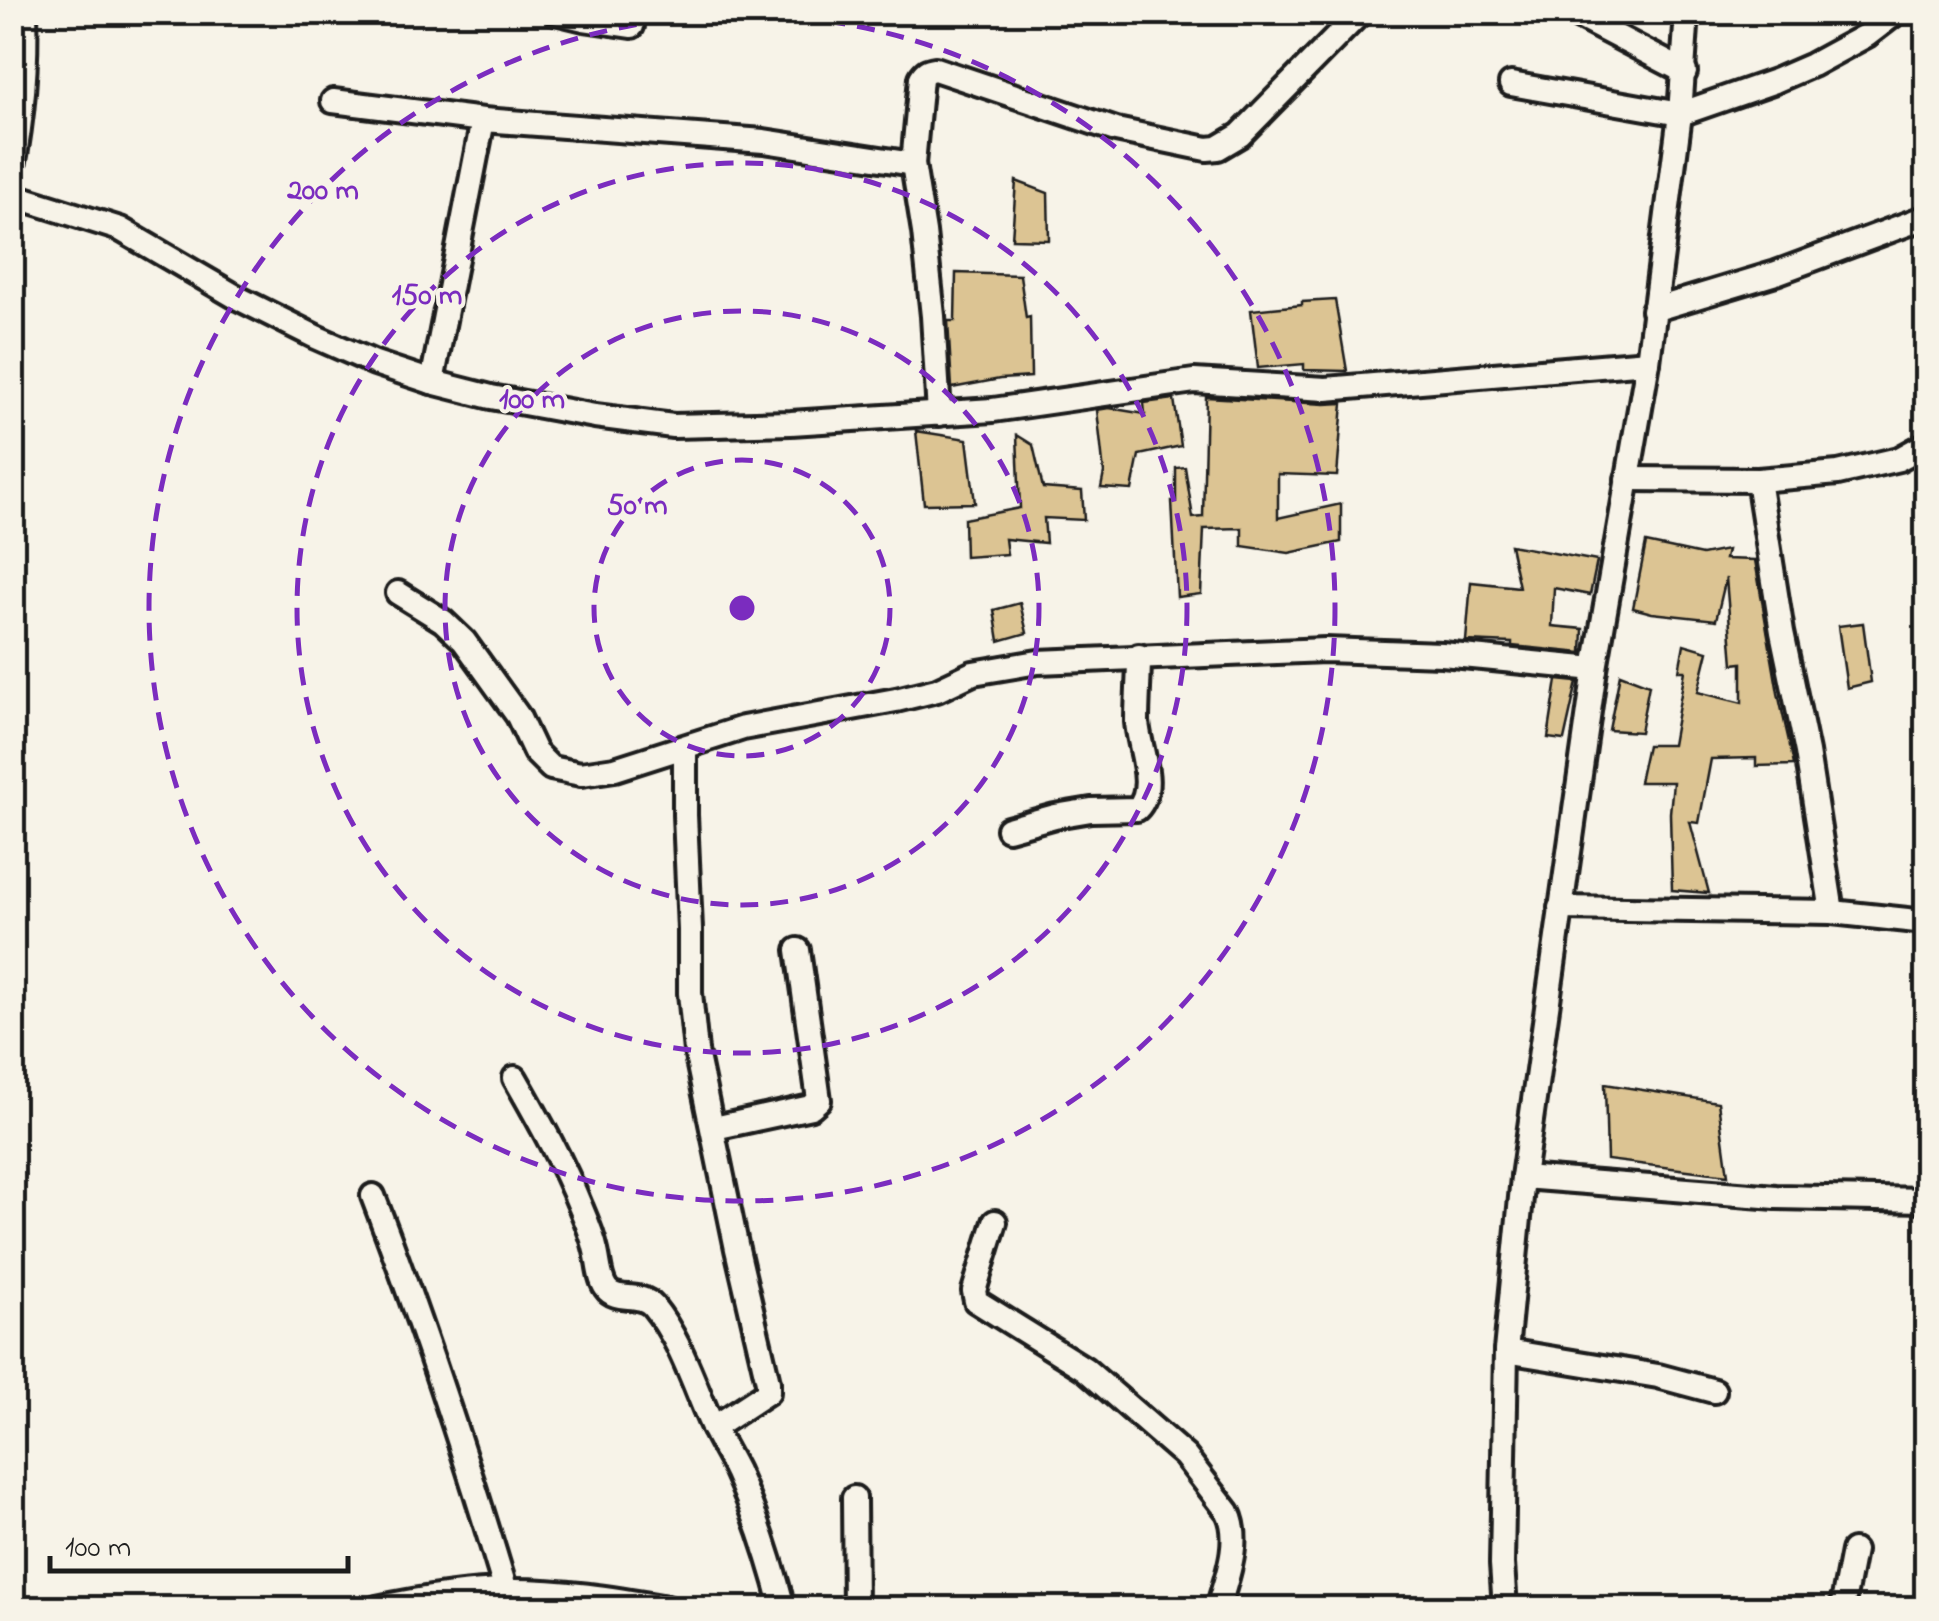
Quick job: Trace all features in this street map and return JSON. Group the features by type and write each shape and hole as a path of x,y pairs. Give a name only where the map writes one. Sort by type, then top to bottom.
{"street":[{"path":"12,172 26,48 25,12"},
{"path":"555,12 632,26"},
{"path":"939,414 933,316 913,164 921,78 927,70 935,69 1116,130 1218,148 1240,135 1361,12"},
{"path":"1570,12 1685,72"},
{"path":"1505,1608 1502,1546 1506,1351 1522,1177 1596,669 1648,362 1685,72 1687,12"},
{"path":"1511,84 1680,114 1812,64 1867,35 1897,12"},
{"path":"333,101 484,120 764,141 913,164"},
{"path":"432,382 484,120"},
{"path":"12,195 120,230 238,298 316,337 432,382 578,413 672,426 939,414 1030,406 1194,381 1345,388 1648,362"},
{"path":"1654,310 1776,273 1926,218"},
{"path":"1627,479 1758,480 1838,473 1899,460 1926,444"},
{"path":"1758,480 1832,912"},
{"path":"398,593 443,622 464,641 518,716 535,752 550,768 582,774 615,769 743,728 896,700 936,690 973,673 1038,662 1344,650 1442,654 1596,669"},
{"path":"1008,829 1091,810 1137,809 1144,802 1146,780 1138,725 1139,656"},
{"path":"685,748 690,994 696,1051 768,1382 768,1392 713,1428"},
{"path":"1560,908 1832,912 1926,922"},
{"path":"714,1128 811,1106 820,1100 798,950"},
{"path":"515,1078 582,1208 602,1283 615,1296 650,1302 667,1327 754,1514 783,1608"},
{"path":"1522,1177 1776,1197 1926,1200"},
{"path":"372,1196 452,1414 506,1591"},
{"path":"994,1222 974,1291 976,1301 1085,1369 1185,1456 1228,1512 1234,1534 1218,1608"},
{"path":"1506,1351 1658,1376 1714,1391"},
{"path":"854,1498 855,1608"},
{"path":"1842,1608 1853,1550"},
{"path":"377,1608 414,1600 506,1591 592,1596 667,1608"}],"building":[{"path":"1016,181 1048,193 1049,240 1012,239"},
{"path":"956,273 1020,275 1026,318 1030,317 1031,377 952,388 948,321 955,321"},
{"path":"1335,300 1347,371 1304,370 1304,364 1258,368 1251,310"},
{"path":"1206,397 1343,403 1337,476 1278,474 1278,518 1341,504 1341,542 1289,553 1242,546 1242,528 1204,529 1201,594 1177,597 1172,501 1176,501 1176,468 1185,467 1193,518 1203,517"},
{"path":"1174,399 1181,446 1139,455 1132,490 1101,488 1104,473 1097,410 1145,414 1144,403"},
{"path":"916,431 967,439 975,503 924,504"},
{"path":"1017,435 1033,445 1043,488 1082,491 1084,520 1044,518 1046,543 1005,539 1007,554 965,557 964,519 1020,508"},
{"path":"1646,543 1702,555 1727,550 1725,559 1755,560 1794,765 1756,766 1756,758 1711,759 1699,823 1690,822 1709,893 1672,890 1673,782 1639,782 1647,745 1672,745 1685,671 1679,671 1684,644 1708,651 1698,692 1742,703 1742,663 1733,664 1726,578 1716,620 1633,608"},
{"path":"1510,545 1597,561 1590,595 1554,588 1552,626 1583,629 1582,653 1466,641 1471,582 1519,587"},
{"path":"1020,603 1027,633 999,641 994,610"},
{"path":"1863,623 1871,682 1847,688 1838,626"},
{"path":"1620,674 1649,685 1640,732 1609,730"},
{"path":"1557,680 1577,682 1564,740 1548,738"},
{"path":"1605,1084 1718,1102 1728,1175 1607,1160"}]}
